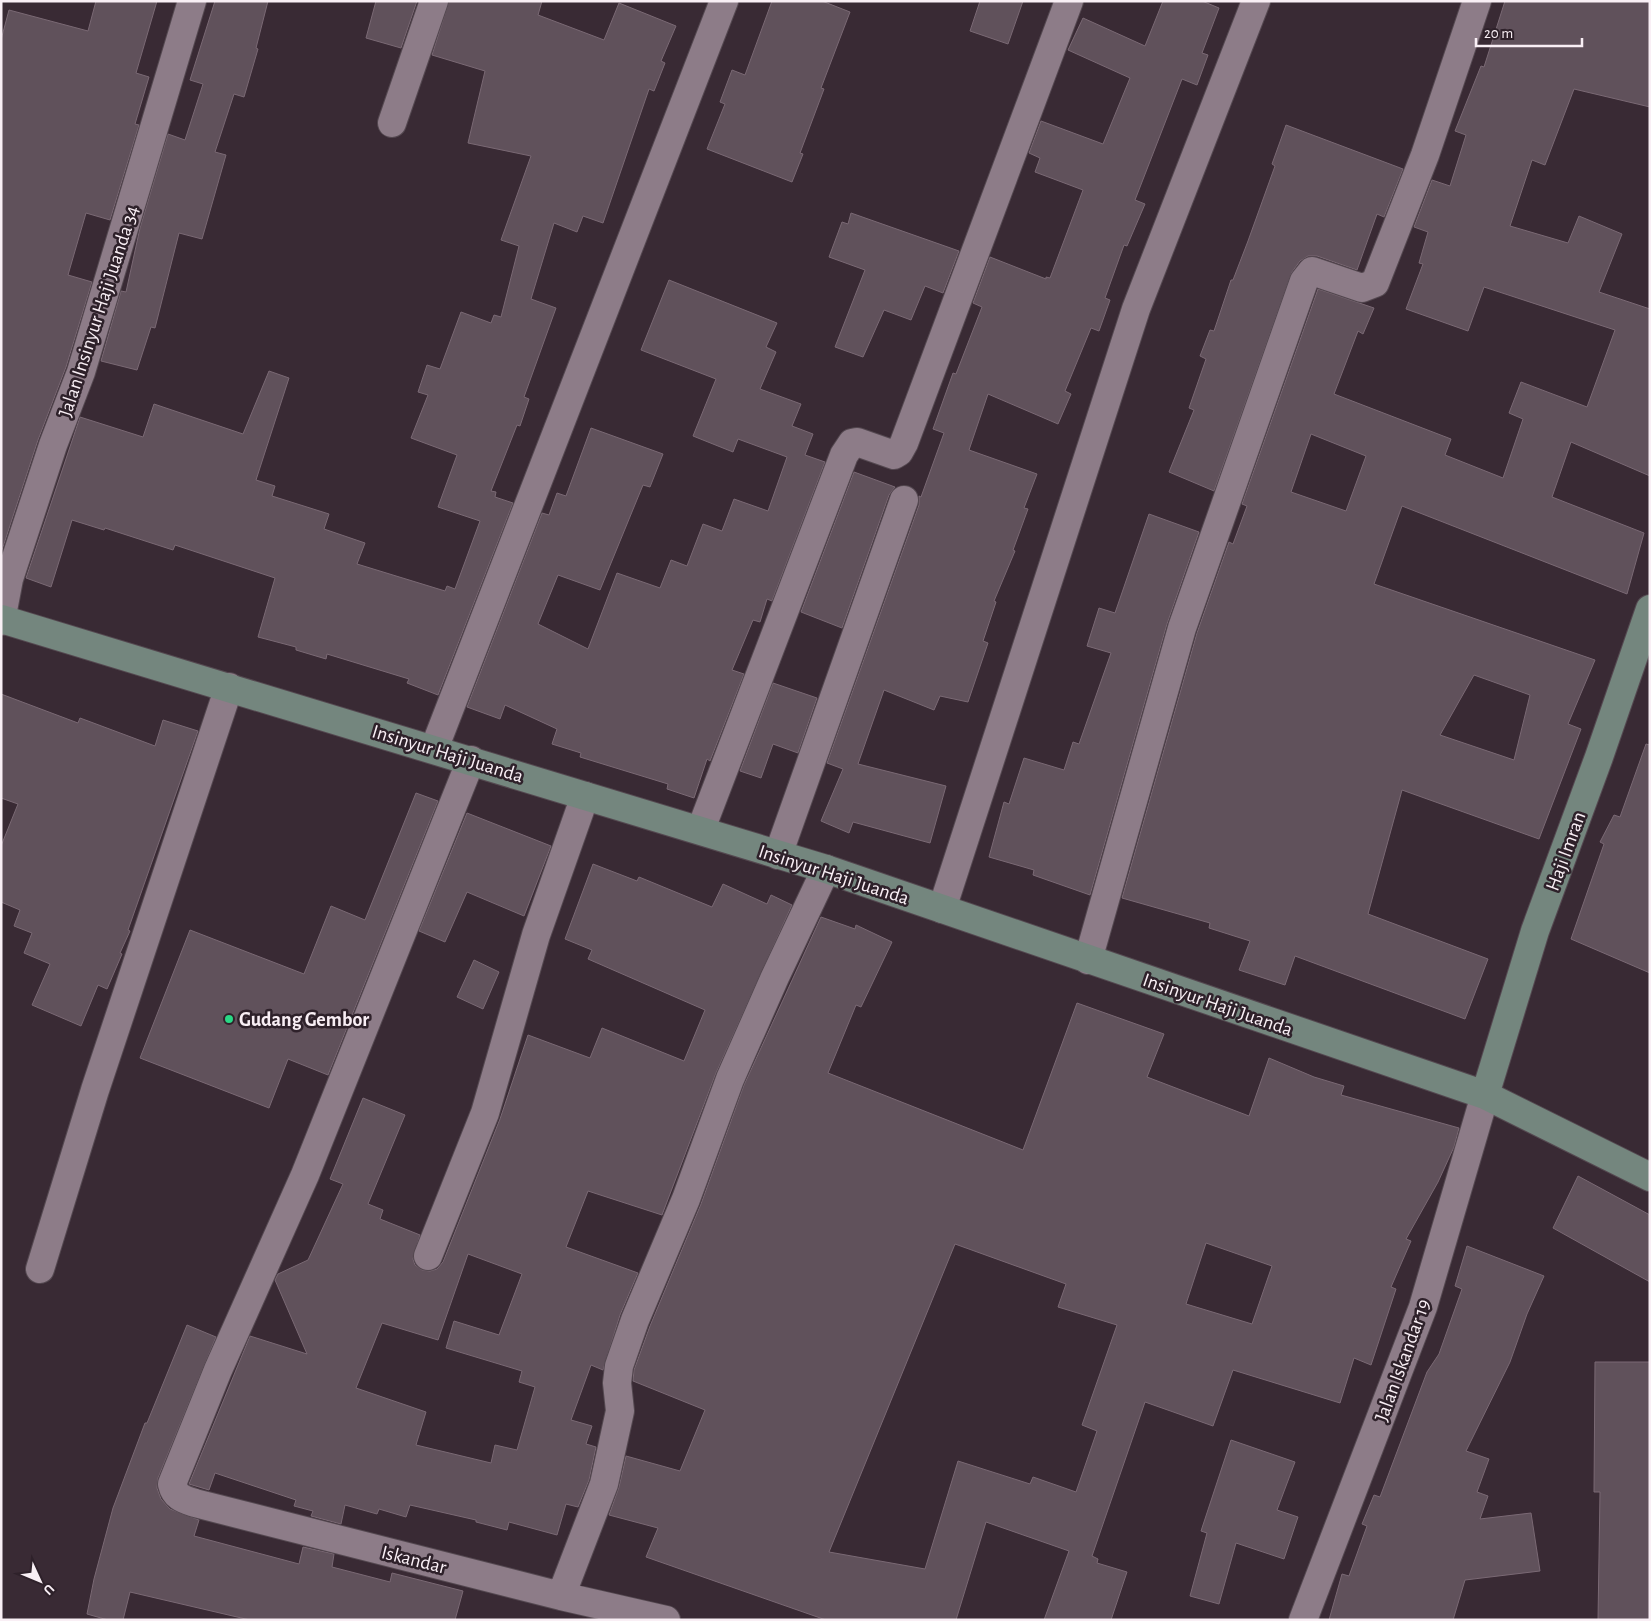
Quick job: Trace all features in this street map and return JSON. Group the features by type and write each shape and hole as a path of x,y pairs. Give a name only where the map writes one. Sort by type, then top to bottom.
{"street":[{"name":"Jalan Insinyur Haji Juanda 34","path":"2,620 9,579 53,446 81,372 124,235 192,1"},
{"path":"392,123 434,1"},
{"path":"434,749 724,1"},
{"path":"701,829 844,455 852,443 857,442 894,456 900,452 904,443 1069,1"},
{"path":"942,909 1136,309 1256,1"},
{"path":"1088,960 1182,628 1304,282 1312,271 1362,288 1375,283 1425,154 1477,1"},
{"path":"778,855 904,500"},
{"name":"Haji Imran","path":"1485,1095 1535,931 1599,757 1650,609"},
{"name":"Insinyur Haji Juanda","path":"2,620 230,687 585,796 701,829 826,869 1485,1095 1650,1177"},
{"path":"40,1270 95,1090 230,687"},
{"name":"Iskandar","path":"471,760 305,1176 218,1370 172,1484 174,1491 180,1498 195,1503 561,1596 666,1620"},
{"path":"428,1256 485,1113 536,935 585,796"},
{"path":"561,1596 604,1484 620,1411 617,1383 619,1366 634,1320 686,1199 730,1079 775,976 826,869"},
{"name":"Jalan Iskandar 19","path":"1303,1620 1424,1307 1485,1095"}],"building":[{"path":"96,1 157,1 136,73 149,77 135,124 139,125 110,220 86,213 68,275 92,282 66,367 38,440 1,553 1,40 9,10 88,31"},
{"path":"215,1 268,1 256,48 258,49 244,97 234,94 215,152 226,155 202,239 179,233 155,328 151,327 137,370 101,361 121,291 126,292 140,228 168,134 185,140 203,84 190,80"},
{"path":"376,1 417,1 401,48 366,38"},
{"path":"449,1 542,1 538,15 604,40 619,3 676,26 661,61 665,63 654,91 649,89 603,223 583,216 577,232 554,223 531,299 556,308 524,397 529,399 520,426 517,425 491,491 496,492 495,497 513,503 438,695 407,683 409,679 327,654 326,659 296,650 296,647 258,637 275,578 175,545 173,550 105,528 104,530 72,520 51,587 26,578 80,417 143,437 154,404 243,434 269,371 289,378 256,480 275,486 272,496 329,514 324,529 365,543 357,564 445,591 447,586 455,589 480,521 438,507 457,455 411,438 428,395 418,392 427,365 440,369 461,312 491,323 494,315 501,317 519,246 501,240 531,156 468,143 485,71 432,55"},
{"path":"772,1 822,1 850,12 821,88 824,89 800,153 803,154 792,182 707,149 725,104 720,102 732,70 745,75"},
{"path":"980,1 1023,1 1008,44 970,31"},
{"path":"1163,1 1202,1 1219,8 1202,53 1208,55 1197,85 1182,79 1135,200 1145,204 1127,246 1124,245 1105,298 1110,300 1099,331 1091,328 1065,391 1071,394 1058,424 988,394 969,450 1037,474 1024,508 1028,509 1013,550 1015,551 994,601 996,602 983,641 988,643 968,702 940,696 934,710 884,690 858,764 946,786 930,843 853,822 849,833 821,821 843,769 827,763 919,505 919,496 921,497 944,433 933,429 953,373 956,374 982,307 973,303 990,257 1046,279 1046,277 1050,278 1083,190 1035,172 1040,158 1029,153 1041,121 1103,144 1130,78 1068,50 1083,18 1145,46"},
{"path":"1505,1 1650,1 1650,107 1574,89 1545,165 1532,160 1510,226 1568,243 1579,216 1622,234 1599,292 1650,309 1650,476 1571,442 1552,497 1644,533 1627,594 1402,506 1374,584 1595,660 1568,724 1581,729 1539,839 1402,790 1368,914 1488,959 1465,1019 1295,956 1285,985 1239,970 1250,941 1209,928 1210,923 1122,898 1197,633 1229,542 1233,544 1247,506 1242,504 1318,289 1374,308 1363,334 1358,331 1334,394 1451,439 1445,455 1503,478 1523,419 1509,413 1521,382 1587,407 1615,330 1484,287 1468,331 1406,309 1423,264 1419,263 1428,232 1414,227 1432,180 1450,186 1466,135 1455,131 1481,66 1484,67","holes":["1311,434 1366,456 1346,511 1291,492","1474,675 1530,695 1514,760 1440,735"]},
{"path":"1286,125 1403,169 1384,217 1377,214 1357,270 1317,256 1308,256 1300,261 1292,272 1214,491 1169,472 1194,410 1189,408 1206,359 1200,356 1210,330 1214,331 1231,280 1233,280 1248,241 1275,166 1272,164"},
{"path":"851,213 959,251 943,293 925,286 911,320 884,310 863,357 835,347 865,270 829,257 842,222 848,224"},
{"path":"669,280 777,323 766,347 776,352 760,389 801,404 792,426 813,434 805,455 825,462 772,601 767,599 760,622 753,620 732,670 744,674 710,761 707,759 694,798 667,789 668,784 580,757 581,753 552,744 557,729 505,705 500,719 467,707 542,513 549,515 557,493 566,496 591,428 663,454 650,487 643,485 600,590 558,575 538,624 588,649 617,573 660,588 671,560 687,566 703,524 722,531 734,499 768,511 787,457 738,439 733,452 693,436 716,379 641,350"},
{"path":"854,472 895,487 889,495 842,628 801,612"},
{"path":"1149,514 1199,532 1167,624 1090,895 1033,875 1034,870 989,857 1004,802 1009,804 1024,758 1064,770 1073,742 1079,744 1111,653 1087,646 1099,608 1115,613"},
{"path":"773,683 817,698 798,753 773,744 761,778 740,771"},
{"path":"1,694 78,723 80,718 155,746 163,720 198,731 128,930 130,931 120,953 122,954 107,989 98,985 81,1026 32,1005 50,964 24,953 32,933 14,926 20,910 1,902 1,846 18,804 1,798"},
{"path":"1646,744 1650,745 1650,973 1571,939 1604,844 1600,842 1614,815 1620,817"},
{"name":"Gudang Gembor","path":"416,793 438,801 328,1075 288,1059 269,1108 140,1058 190,930 304,974 331,906 365,920"},
{"path":"467,813 551,846 524,916 467,892 445,942 419,931"},
{"path":"593,864 637,881 639,877 712,907 723,884 767,904 771,895 792,905 716,1073 662,1215 588,1191 566,1247 638,1273 620,1315 603,1370 591,1365 571,1420 592,1426 586,1444 596,1447 589,1480 578,1507 566,1504 557,1535 509,1522 507,1530 476,1522 476,1520 410,1505 406,1517 379,1509 377,1514 345,1505 341,1524 311,1516 313,1511 294,1506 296,1500 215,1473 209,1490 189,1484 250,1336 307,1354 275,1280 278,1274 308,1260 343,1184 330,1179 363,1098 405,1115 368,1204 383,1210 380,1219 420,1235 413,1259 415,1265 422,1270 430,1271 437,1269 443,1262 500,1119 528,1035 590,1058 602,1028 684,1061 705,1010 588,959 592,950 565,939","holes":["468,1254 522,1274 499,1335 454,1321 446,1348 522,1371 519,1382 535,1387 517,1450 495,1445 491,1463 416,1445 426,1412 356,1388 382,1323 438,1340"]},
{"path":"821,917 855,929 856,925 892,942 861,1007 856,1005 828,1073 1023,1150 1077,1003 1164,1034 1147,1077 1249,1116 1269,1058 1314,1077 1344,1086 1341,1095 1459,1128 1454,1147 1438,1182 1406,1239 1411,1241 1391,1287 1396,1289 1371,1365 1354,1358 1340,1403 1233,1370 1213,1426 1145,1402 1092,1556 1098,1559 1097,1563 1127,1572 1111,1620 1044,1620 1069,1551 986,1522 956,1620 826,1620 646,1557 658,1528 609,1515 619,1487 626,1456 680,1471 705,1410 633,1381 634,1370 650,1326 701,1204 744,1085","holes":["1206,1243 1272,1266 1252,1324 1186,1304","955,1244 1066,1284 1058,1307 1117,1325 1082,1425 1097,1431 1076,1492 1033,1477 1030,1484 958,1461 925,1569 829,1552"]},
{"path":"474,960 499,972 483,1009 457,997"},
{"path":"1578,1176 1650,1215 1650,1282 1553,1228"},
{"path":"1467,1246 1544,1276 1527,1314 1510,1362 1466,1451 1489,1459 1477,1492 1488,1496 1480,1519 1531,1513 1540,1571 1465,1580 1453,1620 1329,1620 1342,1574 1349,1576 1367,1526 1362,1524 1374,1495 1380,1497 1427,1372 1439,1354 1462,1289 1455,1286"},
{"path":"187,1325 216,1337 158,1478 157,1488 161,1499 170,1509 199,1520 194,1536 299,1564 303,1547 334,1554 332,1567 390,1582 392,1573 463,1591 455,1620 250,1620 130,1592 123,1620 108,1620 87,1614 94,1579 113,1508 145,1423 147,1423"},
{"path":"1595,1362 1650,1362 1650,1620 1598,1620 1600,1492 1594,1492"},
{"path":"1231,1440 1295,1462 1277,1510 1298,1517 1284,1559 1236,1543 1219,1604 1190,1596 1207,1533 1201,1531"}],"place":[{"name":"Gudang Gembor","path":"229,1019"}]}
